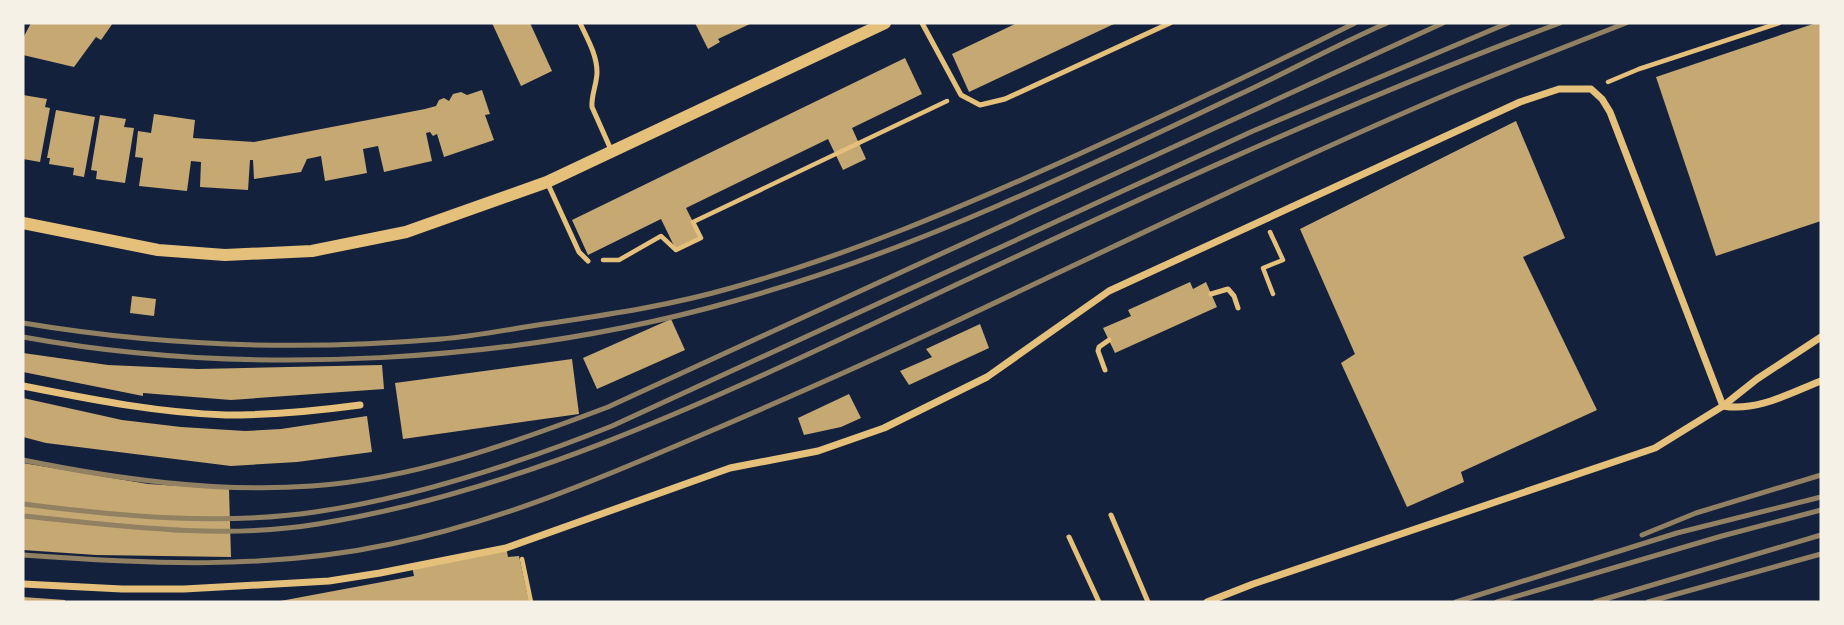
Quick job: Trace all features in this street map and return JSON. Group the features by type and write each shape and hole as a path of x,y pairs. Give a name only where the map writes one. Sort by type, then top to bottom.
{"street":[{"path":"23,223 159,250 225,255 312,251 406,233 547,182 885,23"},
{"path":"23,584 108,589 184,589 329,581 516,545 730,468 818,451 884,428 987,377 1109,291 1520,102 1559,89 1591,89 1602,99 1610,112 1723,406"},
{"path":"1207,602 1252,584 1655,448 1723,406 1757,379 1821,337"},
{"path":"1723,406 1738,409 1755,406 1821,381"},
{"path":"23,386 109,402 225,415 301,412 360,405"}],"lane":[{"path":"580,23 596,61 597,75 592,107 612,152"},
{"path":"922,23 961,95 980,105 1005,99 1170,23"},
{"path":"547,182 579,252 588,261"},
{"path":"1211,294 1228,289 1238,308"},
{"path":"1105,370 1098,351 1099,346 1110,340"},
{"path":"1111,515 1148,602"},
{"path":"1069,537 1099,602"}],"path":[{"path":"1591,89 1639,69 1779,23"},
{"path":"588,261 619,260 661,236 676,250 701,238 693,222 961,95"},
{"path":"1265,220 1283,260 1263,268 1273,294"},
{"path":"516,545 531,602"}],"building":[{"path":"31,23 113,23 101,40 96,37 74,67 23,55 23,38"},
{"path":"492,23 530,23 552,71 521,86"},
{"path":"695,23 752,23 718,39 720,42 708,49"},
{"path":"1017,23 1116,23 969,92 952,54"},
{"path":"1821,23 1821,221 1716,256 1656,77"},
{"path":"905,58 922,94 852,128 866,159 843,170 828,139 686,208 701,238 676,250 661,219 588,255 572,220"},
{"path":"482,90 490,114 485,115 494,140 444,157 437,134 433,136 430,132 426,133 432,161 384,172 378,146 363,149 367,173 325,181 321,156 307,159 301,172 254,179 253,160 250,160 248,190 200,187 201,162 191,161 187,191 139,186 143,158 135,157 138,131 151,133 154,114 195,120 193,138 254,142 425,109 436,106 439,100 444,98 449,101 453,94 461,92 467,95"},
{"path":"23,95 47,99 45,107 50,108 40,162 23,159"},
{"path":"56,110 95,117 84,177 73,175 74,168 49,164 50,158 47,158"},
{"path":"100,115 126,119 124,127 134,128 125,183 96,179 97,171 91,170"},
{"path":"1516,121 1565,238 1523,257 1597,410 1461,472 1464,482 1407,507 1341,363 1355,354 1300,229"},
{"path":"1190,282 1193,289 1206,282 1217,307 1115,353 1103,328 1131,316 1128,310"},
{"path":"132,296 156,299 154,316 130,313"},
{"path":"671,319 685,350 597,389 583,358"},
{"path":"980,324 989,348 909,385 900,371 932,357 926,349"},
{"path":"23,353 108,365 198,369 382,365 384,389 231,400 143,393 143,396 23,372"},
{"path":"572,359 579,414 403,439 395,383"},
{"path":"849,394 861,418 841,427 804,435 798,418"},
{"path":"23,398 122,420 245,431 281,429 367,416 372,452 297,462 231,466 46,443 23,437"},
{"path":"23,463 148,484 229,489 231,557 96,555 23,550"},
{"path":"506,547 508,557 519,556 529,602 275,602 414,576 412,566"},
{"path":"23,597 65,600 65,602 23,602"}],"railway":[{"path":"23,323 179,341 336,345 469,336 687,299 775,275 863,245 949,211 1147,123 1355,23"},
{"path":"23,337 109,350 198,357 289,360 380,358 562,339 650,322 801,281 933,233 1118,152 1387,23"},
{"path":"23,460 167,483 276,488 388,476 499,446 608,407 1443,23"},
{"path":"23,504 169,518 279,516 353,506 466,478 612,426 1253,131 1508,23"},
{"path":"23,516 171,530 281,529 396,509 548,464 622,436 768,373 1233,157 1395,88 1560,23"},
{"path":"23,555 207,563 299,558 391,544 470,524 548,498 762,409 919,339 1324,148 1472,84 1626,23"},
{"path":"1642,535 1696,513 1821,475"},
{"path":"1456,602 1677,533 1821,497"},
{"path":"1497,602 1821,510"},
{"path":"1595,602 1821,535"},
{"path":"1648,602 1821,554"}]}
